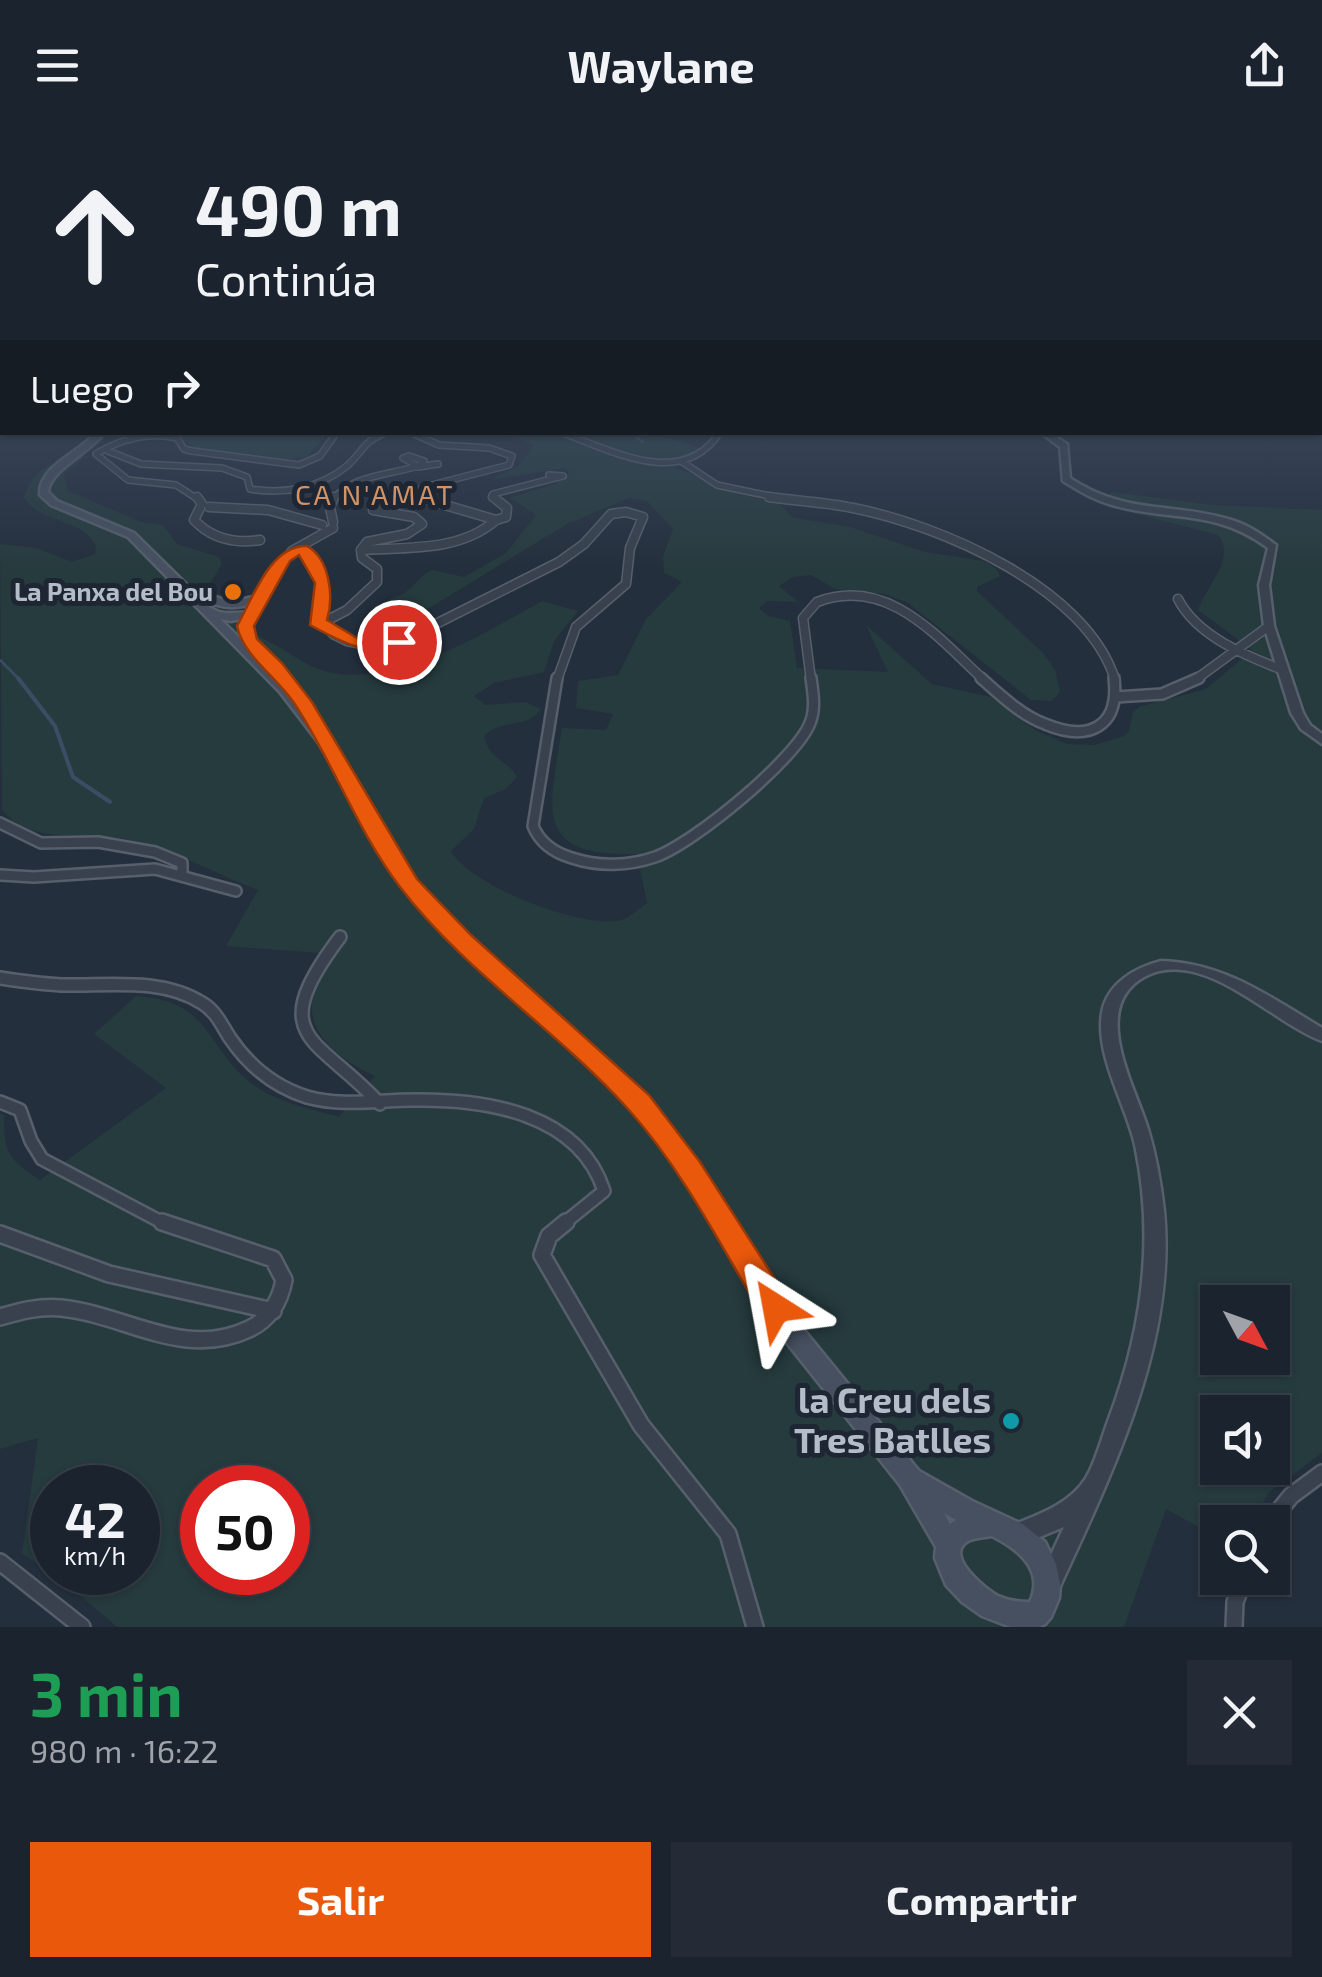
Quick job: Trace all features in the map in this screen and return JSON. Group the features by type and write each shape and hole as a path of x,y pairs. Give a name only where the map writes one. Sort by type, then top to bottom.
{"main road":[{"path":"99,435 89,450 47,476 42,484 44,494 54,503 122,529 145,546 223,623 307,715"},
{"path":"223,623 236,607 258,598"},
{"path":"248,641 246,626 258,598"},
{"path":"203,603 252,612"},
{"path":"223,623 252,612"},
{"path":"223,623 248,641 290,685 408,883 462,940 639,1103 690,1170 791,1331 909,1477 950,1547"},
{"path":"909,1477 990,1524 1018,1534 1038,1554 1044,1608 1015,1626 984,1623 961,1603 949,1582 950,1547 970,1527 990,1524"}],"street":[{"path":"333,525 268,510 203,506 188,488 129,481 101,454 138,438 167,435 192,451 245,456 286,466 316,459 334,435"},
{"path":"109,449 118,456 154,466 226,468 247,477 250,489 270,491 333,475 355,462 370,438 379,435"},
{"path":"417,435 444,446 489,448 512,456 509,464 496,471 416,492 420,500 474,511 496,520"},
{"path":"570,435 638,459 680,461 706,452 718,435"},
{"path":"1048,435 1064,446 1066,479 1082,491 1121,504 1233,525 1269,543 1274,550 1264,598 1269,626 1302,723 1322,740"},
{"path":"308,548 323,583 328,631 354,643 386,644 413,638 564,558 611,514 643,517 629,552 630,572 625,588 573,632 533,808 531,825 546,844 571,858 592,863 633,863 666,853 782,761 811,724 814,707 816,687 803,636 806,614 829,599 860,597 896,604 1045,726 1072,732 1098,728 1109,719 1116,697 1112,670 1098,645 1023,574 984,554 880,515 736,489 702,477 680,461"},
{"path":"333,525 328,508 330,498 340,489 438,464"},
{"path":"361,550 459,540 487,530 506,516 507,508 493,494 563,476 549,475"},
{"path":"203,506 194,520 210,533 241,542 260,540"},
{"path":"325,619 348,610 377,582 378,569 362,558 361,550 367,542 411,533 422,524 414,516 391,512"},
{"path":"258,598 284,559 296,550 308,548 333,525"},
{"path":"1178,599 1184,612 1238,649 1283,670"},
{"path":"1116,697 1176,692 1269,626"},
{"path":"0,823 42,843 88,841 155,852 182,863 182,873"},
{"path":"0,875 34,878 154,869 182,873 236,890"},
{"path":"340,937 309,980 303,1014 305,1029 317,1050 380,1104"},
{"path":"1044,1608 1098,1481 1141,1344 1155,1271 1155,1216 1143,1140 1110,1030 1109,1010 1114,998 1144,973 1189,966 1236,983 1322,1035"},
{"path":"0,978 58,985 142,986 181,994 207,1006 247,1060 276,1084 336,1104 427,1100 535,1119 562,1129 590,1159 604,1191 590,1207 548,1238 542,1255 641,1425 728,1534 755,1627"},
{"path":"0,1102 18,1106 24,1112 30,1148 42,1159 171,1227 272,1260 284,1280 283,1292 273,1311 248,1331 216,1341 168,1337 104,1319 34,1306 0,1316"},
{"path":"0,1234 108,1274 273,1311"},
{"path":"1284,1505 1322,1473"},
{"path":"1018,1534 1049,1524 1072,1510 1098,1481"},
{"path":"0,1562 82,1627"},
{"path":"1234,1627 1238,1595"}],"green space":[{"path":"176,435 326,435 307,456 286,460 197,449"},
{"path":"480,435 661,435 703,449 672,461 675,467 742,495 777,502 794,518 850,527 925,552 984,561 996,568 1000,576 977,587 977,591 1044,654 1055,670 1060,692 1052,701 1031,700 908,603 885,594 835,589 811,575 793,577 779,586 798,602 767,601 759,608 768,616 790,621 797,668 888,672 866,625 932,684 991,697 1035,730 1067,744 1094,745 1124,736 1133,712 1139,707 1206,689 1252,650 1198,610 1222,563 1223,544 1218,535 1099,501 1112,492 1213,505 1322,510 1322,1453 1290,1477 1290,1395 1200,1395 1200,1485 1279,1485 1262,1505 1200,1505 1200,1528 1166,1509 1124,1627 117,1627 80,1595 160,1595 160,1465 34,1465 38,1438 0,1449 0,1114 4,1115 10,1154 40,1180 166,1088 94,1034 136,996 160,999 191,1014 245,1078 289,1103 339,1117 375,1076 327,1044 314,1020 315,991 333,954 226,946 258,890 150,845 112,837 39,832 26,828 2,810 0,544 36,548 72,562 95,554 96,546 81,530 32,507 24,498 28,487 47,466 87,456 64,474 68,491 141,522 163,525 177,544 219,557 222,564 209,585 225,610 261,637 324,671 351,675 408,666 466,642 542,601 578,611 554,641 544,672 494,683 474,696 485,705 525,702 541,709 529,719 498,727 484,736 495,756 517,777 506,789 484,798 474,829 451,851 481,878 529,902 581,918 621,920 647,903 637,854 603,853 578,847 563,836 555,822 554,781 562,728 606,730 613,714 576,708 578,681 618,675 646,619 682,582 664,573 663,556 673,529 647,501 629,498 567,524 416,616 384,630 374,631 363,624 374,606 405,593 426,573 433,570 464,577 506,553 536,515 510,498 555,484 570,472 564,468 490,480 517,467 535,445 516,438"},
{"path":"30,1496 30,1559 22,1554"}],"waterway":[{"path":"632,435 643,442"},
{"path":"0,660 18,678"},
{"path":"18,678 55,726 73,777 110,802"}],"place":[{"name":"La Panxa del Bou","path":"233,592"},
{"name":"la Creu dels Tres Batlles","path":"1011,1421"}],"district":[{"name":"CA N'AMAT","path":"375,495"}],"route":[{"path":"399,642 354,643 328,631 324,622 316,621 321,617 318,613 323,583 307,551 296,550 284,559 258,598 246,626 248,641 276,667 303,702 307,715 408,883 430,910 639,1103 690,1170 776,1308"}]}
